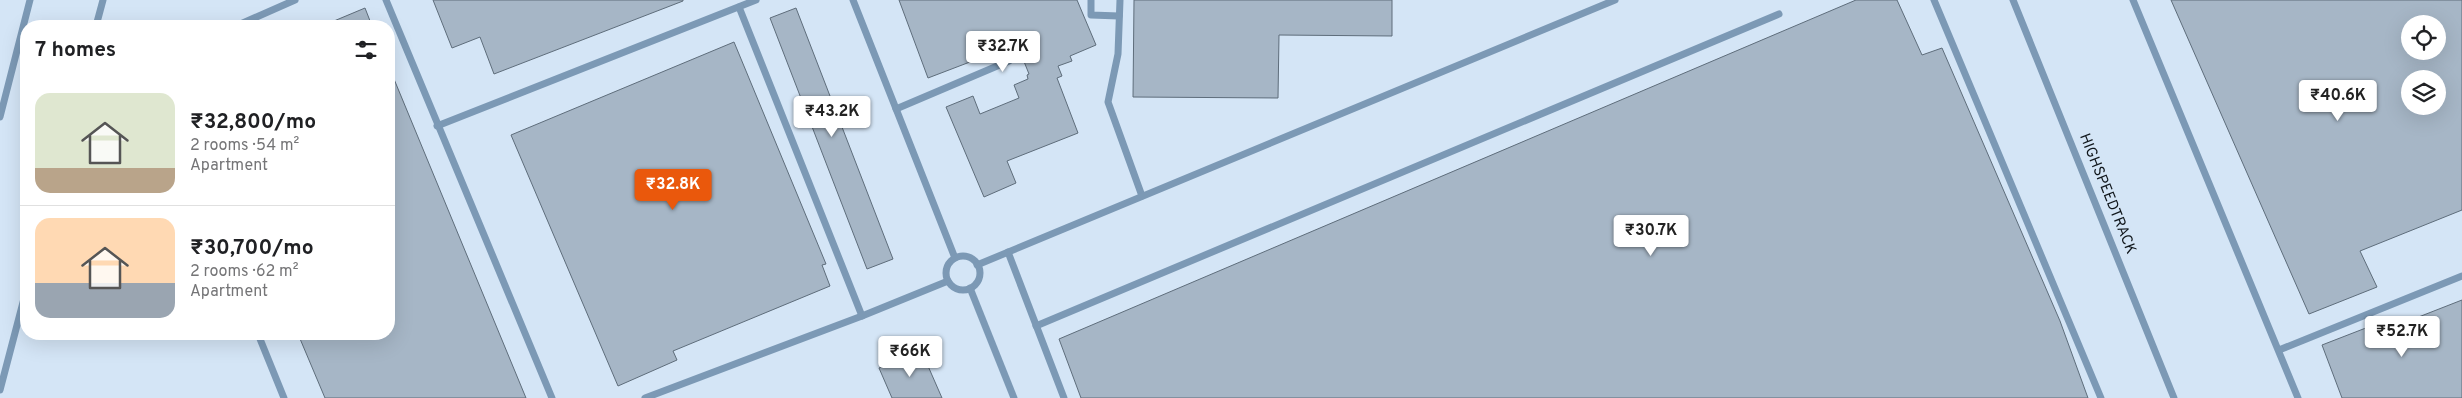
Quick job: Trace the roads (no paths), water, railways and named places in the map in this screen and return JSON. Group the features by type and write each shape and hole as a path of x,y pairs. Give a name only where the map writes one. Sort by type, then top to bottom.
{"lane":[{"path":"25,20 30,0"},
{"path":"98,20 103,0"},
{"path":"250,20 295,0"},
{"path":"386,0 394,20"},
{"path":"437,126 756,0"},
{"path":"853,0 955,258"},
{"path":"1091,0 1091,15 1119,16"},
{"path":"1120,0 1118,54 1108,102 1142,196"},
{"path":"977,265 1615,0"},
{"path":"1934,0 2101,398"},
{"name":"HIGHSPEEDTRACK","path":"2013,0 2174,398"},
{"path":"2133,0 2298,398"},
{"path":"739,7 862,316"},
{"path":"1036,326 1780,14"},
{"path":"395,22 552,398"},
{"path":"0,117 20,39"},
{"path":"896,109 1009,61"},
{"path":"1008,252 1064,398"},
{"path":"955,258 970,258 977,265 979,278 970,288 956,288 948,280 946,270 955,258"},
{"path":"2279,350 2462,276"},
{"path":"646,398 862,316 948,280"},
{"path":"970,288 1014,398"},
{"path":"0,390 20,314"},
{"path":"260,340 284,398"}]}
